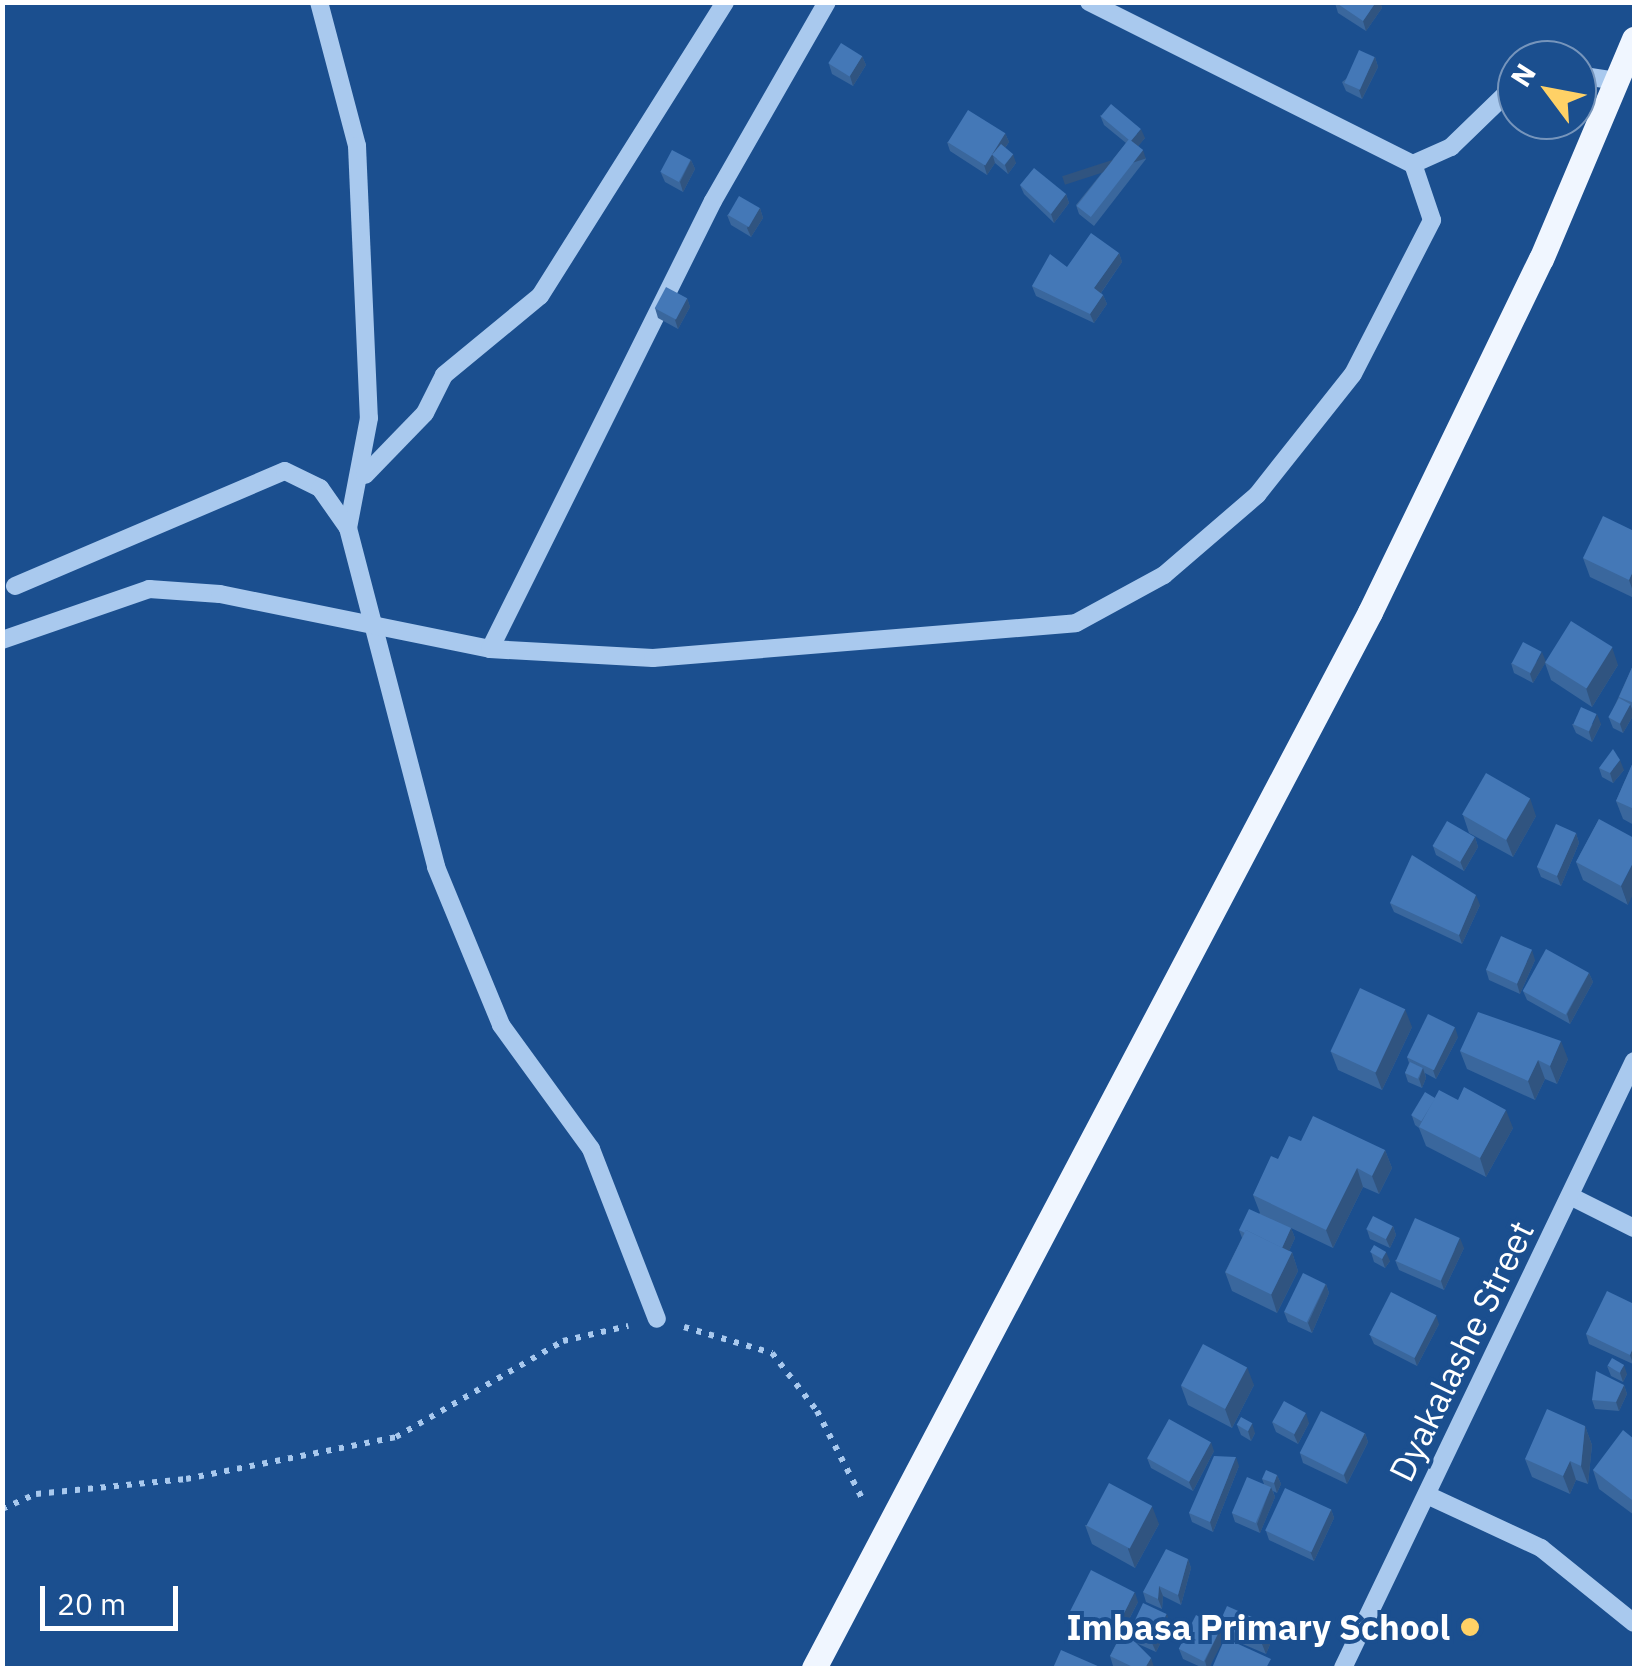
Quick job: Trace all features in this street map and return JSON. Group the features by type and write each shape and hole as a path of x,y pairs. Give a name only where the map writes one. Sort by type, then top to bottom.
{"main road":[{"path":"814,1668 1288,776 1541,259 1634,38"}],"street":[{"path":"319,2 357,146 369,418 348,528"},
{"path":"348,528 369,463 425,413 444,375 540,296 725,2"},
{"path":"490,648 713,201 827,2"},
{"path":"2,640 149,589 220,594 490,648 653,658 1076,623 1164,575 1257,495 1354,374 1432,220 1412,164 1090,2"},
{"path":"1597,78 1617,81"},
{"path":"1412,164 1451,147 1497,102"},
{"path":"15,586 285,471 320,488 348,528 377,625 436,866 501,1025 591,1148 657,1319"},
{"name":"Dyakalashe Street","path":"1343,1668 1634,1061"},
{"path":"1572,1197 1634,1228"},
{"path":"1428,1495 1541,1548 1634,1623"}],"path":[{"path":"2,1509 36,1494 186,1480 396,1437 563,1341 657,1319 772,1353 817,1410 875,1520"}],"building":[{"path":"1335,2 1376,2 1363,21"},
{"path":"841,43 862,56 849,77 828,63"},
{"path":"1359,50 1375,57 1360,90 1344,83"},
{"path":"1111,104 1141,129 1131,141 1101,116"},
{"path":"968,110 1005,133 985,166 948,142"},
{"path":"1129,139 1143,150 1091,217 1077,206"},
{"path":"1001,144 1013,154 1004,165 992,155"},
{"path":"672,150 691,160 679,182 660,172"},
{"path":"1034,168 1066,194 1051,214 1020,185"},
{"path":"739,196 760,208 749,227 728,215"},
{"path":"1091,233 1119,253 1094,288 1103,295 1090,314 1032,286 1050,254 1067,267"},
{"path":"666,287 687,298 676,319 655,308"},
{"path":"1603,516 1634,531 1634,569 1629,580 1583,558"},
{"path":"1571,621 1613,647 1587,689 1545,663"},
{"path":"1523,642 1542,652 1530,673 1512,663"},
{"path":"1634,663 1634,703 1619,697"},
{"path":"1619,698 1630,704 1620,724 1608,717"},
{"path":"1581,707 1597,714 1589,731 1573,724"},
{"path":"1613,749 1620,760 1610,773 1599,768"},
{"path":"1634,760 1634,809 1616,801"},
{"path":"1486,773 1530,799 1506,840 1462,815"},
{"path":"1599,819 1634,838 1634,861 1621,886 1576,862"},
{"path":"1447,821 1475,837 1460,862 1432,846"},
{"path":"1556,824 1576,833 1557,876 1537,867"},
{"path":"1412,855 1476,895 1459,935 1390,903"},
{"path":"1501,936 1532,950 1517,984 1486,970"},
{"path":"1546,949 1589,973 1566,1015 1523,991"},
{"path":"1360,988 1405,1009 1376,1073 1330,1051"},
{"path":"1478,1012 1561,1041 1550,1066 1538,1060 1528,1081 1460,1051"},
{"path":"1428,1014 1455,1027 1434,1070 1407,1057"},
{"path":"1410,1062 1423,1068 1418,1079 1405,1073"},
{"path":"1464,1087 1506,1110 1480,1158 1419,1127 1439,1090 1458,1100"},
{"path":"1425,1092 1435,1098 1421,1121 1411,1115"},
{"path":"1313,1116 1385,1150 1372,1176 1357,1168 1326,1230 1253,1195 1271,1156 1278,1159 1289,1136 1301,1141"},
{"path":"1249,1209 1291,1228 1282,1248 1239,1230"},
{"path":"1373,1216 1393,1226 1386,1239 1366,1229"},
{"path":"1415,1218 1460,1238 1441,1281 1396,1261"},
{"path":"1246,1230 1292,1252 1271,1295 1225,1272"},
{"path":"1374,1245 1386,1252 1382,1259 1370,1252"},
{"path":"1303,1273 1325,1284 1307,1323 1284,1312"},
{"path":"1607,1291 1634,1304 1634,1345 1630,1355 1586,1334"},
{"path":"1391,1292 1436,1315 1415,1358 1369,1335"},
{"path":"1203,1344 1247,1367 1225,1409 1181,1385"},
{"path":"1612,1358 1624,1365 1620,1373 1608,1366"},
{"path":"1596,1371 1624,1385 1616,1402 1592,1400"},
{"path":"1284,1401 1306,1413 1294,1434 1272,1422"},
{"path":"1547,1409 1585,1426 1581,1466 1570,1461 1563,1476 1525,1459"},
{"path":"1321,1411 1365,1433 1343,1475 1300,1453"},
{"path":"1241,1417 1252,1423 1248,1431 1237,1425"},
{"path":"1169,1419 1211,1442 1189,1482 1147,1458"},
{"path":"1623,1430 1634,1439 1632,1500 1593,1470"},
{"path":"1214,1456 1236,1457 1210,1522 1189,1513"},
{"path":"1266,1470 1277,1475 1274,1483 1262,1479"},
{"path":"1247,1477 1271,1487 1256,1523 1232,1513"},
{"path":"1109,1483 1152,1506 1130,1548 1086,1525"},
{"path":"1285,1488 1331,1510 1311,1552 1265,1531"},
{"path":"1166,1549 1188,1559 1178,1595 1159,1586 1158,1599 1143,1592"},
{"path":"1091,1570 1135,1592 1113,1634 1070,1612"},
{"path":"1143,1603 1167,1614 1153,1643 1129,1632"},
{"path":"1227,1606 1270,1625 1261,1644 1218,1625"},
{"path":"1196,1615 1221,1628 1204,1662 1179,1649"},
{"path":"1225,1638 1271,1659 1266,1668 1212,1668"},
{"path":"1118,1641 1134,1641 1151,1658 1145,1668 1135,1668 1110,1656"},
{"path":"1061,1650 1100,1667 1053,1668"}],"place":[{"name":"Imbasa Primary School","path":"1470,1627"}]}
